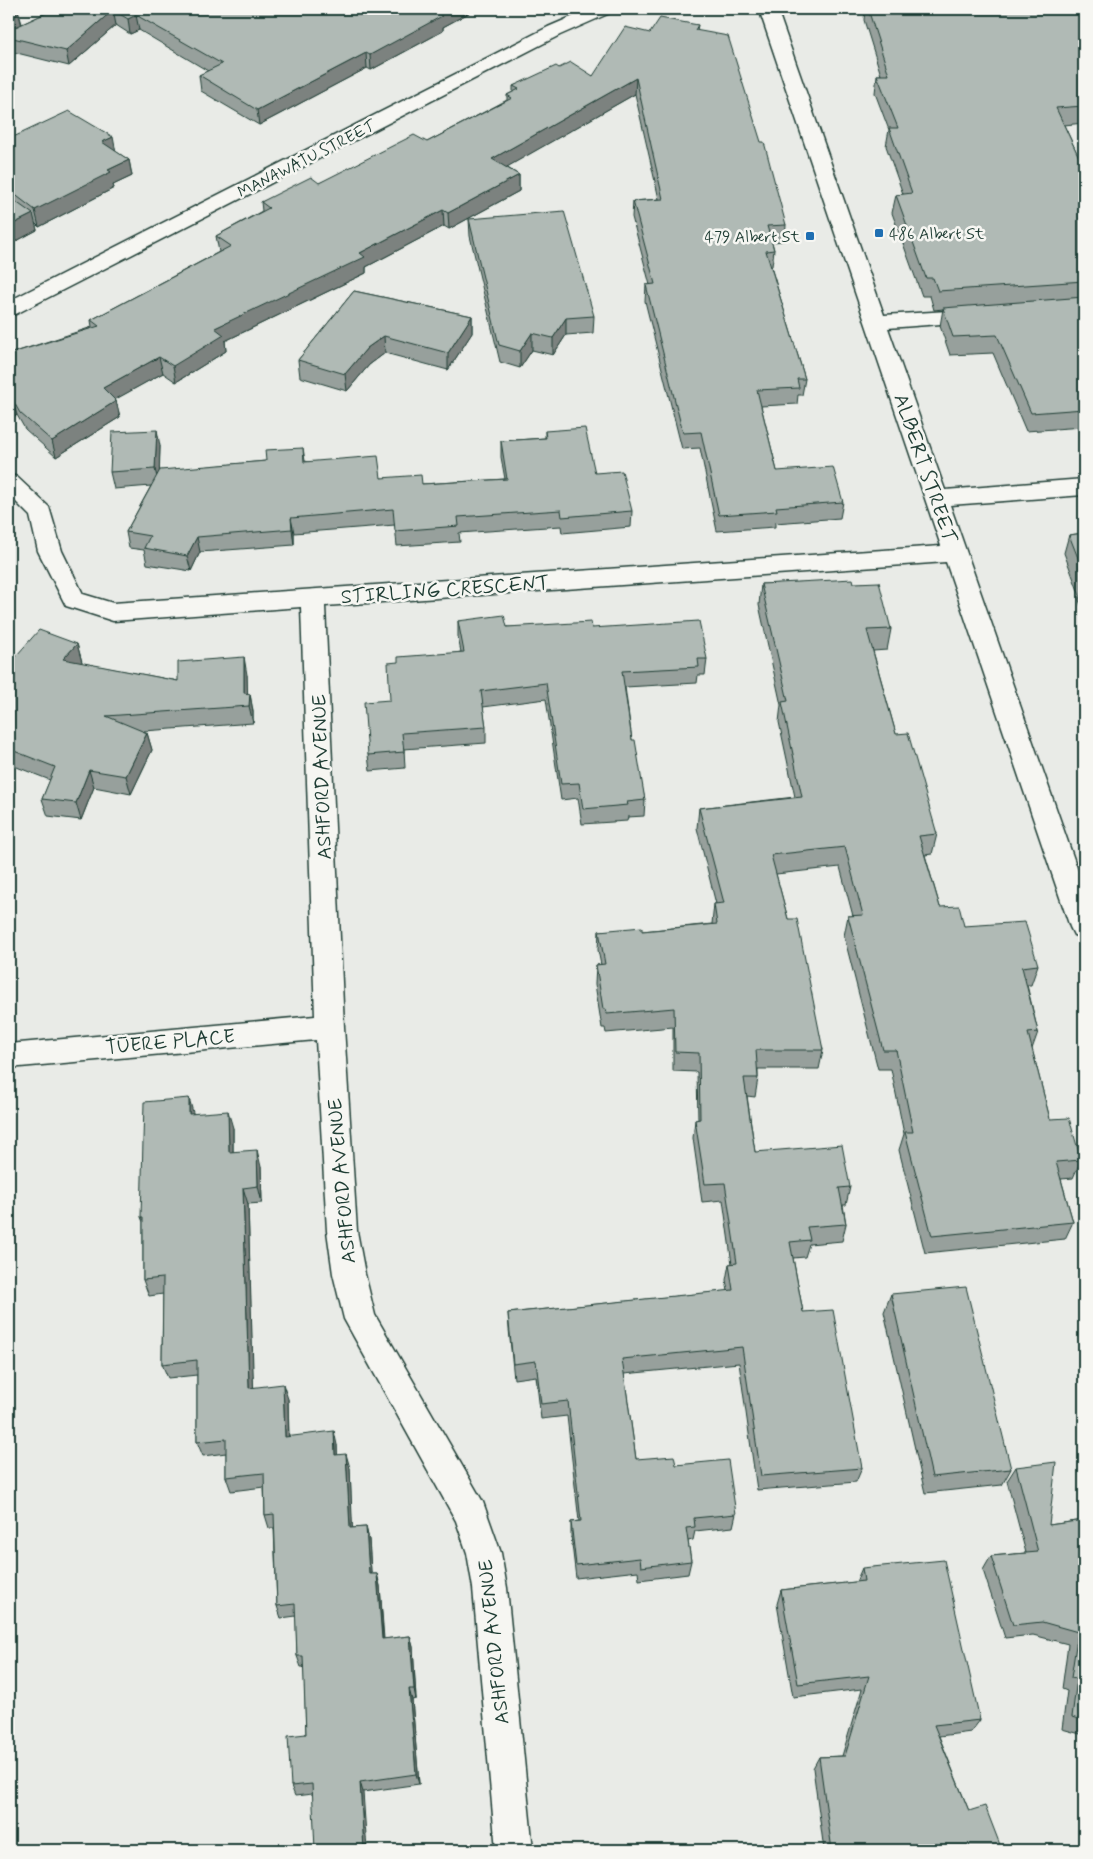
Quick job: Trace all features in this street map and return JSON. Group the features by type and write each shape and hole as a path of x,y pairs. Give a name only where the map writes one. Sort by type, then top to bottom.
{"street":[{"name":"ALBERT STREET","path":"768,9 935,498 1082,913"},
{"name":"MANAWATU STREET","path":"9,310 594,11"},
{"path":"876,322 997,314"},
{"name":"STIRLING CRESCENT","path":"9,482 42,513 50,551 74,600 113,612 955,553"},
{"path":"935,498 1084,487"},
{"name":"ASHFORD AVENUE","path":"313,598 330,1027 342,1231 349,1274 360,1319 436,1448 471,1514 484,1553 491,1597 514,1850"},
{"name":"TŪERE PLACE","path":"9,1056 330,1027"}],"building":[{"path":"9,9 18,10 9,19"},
{"path":"55,9 448,9 438,14 442,16 370,55 366,53 257,110 199,75 222,64 136,15 128,19 113,10 66,51 9,37 9,30"},
{"path":"868,9 1084,9 1084,106 1056,108 1084,168 1084,281 938,291 933,278 926,278 896,195 912,193 889,128 898,128 877,75 889,75"},
{"path":"660,18 698,25 695,30 728,36 761,142 764,142 786,225 767,226 774,250 766,251 805,379 797,379 799,388 757,390 777,471 833,467 843,502 776,507 777,511 719,515 701,432 683,433 646,285 655,284 633,201 663,199 636,78 492,159 519,175 448,213 443,210 360,253 365,257 215,328 224,335 173,366 159,357 103,388 116,401 52,441 20,413 12,399 9,400 9,354 99,326 91,320 231,246 216,236 269,208 261,202 311,177 319,183 414,135 427,142 512,98 507,95 519,89 513,86 556,66 559,68 571,62 593,76 625,27 650,33"},
{"path":"69,111 113,137 102,142 129,160 108,170 111,172 35,210 9,190 9,139"},
{"path":"9,197 33,214 9,226"},
{"path":"564,211 594,316 566,318 553,338 532,333 520,351 499,345 469,219"},
{"path":"354,291 472,316 448,353 384,336 367,348 345,374 298,360"},
{"path":"1084,297 1084,409 1031,413 997,335 953,337 943,308"},
{"path":"585,428 595,473 622,471 632,511 562,517 561,510 458,517 459,526 395,531 393,509 291,518 292,529 197,537 187,556 144,548 150,536 126,532 160,470 266,461 265,450 303,448 304,462 378,456 381,478 421,475 422,484 507,479 501,441 546,438 545,431"},
{"path":"157,430 155,469 110,472 112,432"},
{"path":"1084,533 1084,573 1069,535"},
{"path":"853,579 854,583 879,582 891,629 867,630 896,734 908,733 937,834 919,836 940,907 959,906 964,926 1025,922 1038,965 1022,967 1038,1032 1028,1033 1050,1119 1069,1118 1081,1160 1056,1162 1073,1222 932,1236 905,1132 913,1132 896,1050 883,1050 848,916 863,915 845,847 771,855 788,919 797,919 823,1050 756,1050 758,1078 744,1078 755,1152 842,1145 850,1187 839,1188 846,1224 807,1227 810,1240 790,1242 803,1312 833,1310 862,1468 761,1476 742,1347 622,1359 636,1459 674,1456 676,1465 728,1460 736,1514 694,1518 695,1527 686,1528 691,1561 641,1567 640,1558 576,1565 571,1522 581,1521 568,1401 541,1404 536,1361 513,1364 508,1313 733,1290 729,1264 737,1263 725,1183 705,1184 695,1120 700,1119 699,1053 675,1052 674,1008 607,1014 606,1009 603,1009 596,965 605,964 599,931 642,927 642,931 717,924 714,904 724,903 699,808 802,797 782,702 788,701 761,584"},
{"path":"504,615 507,627 591,622 592,628 699,621 707,659 698,659 699,667 622,671 632,740 635,740 645,800 627,802 628,805 583,809 579,783 561,784 546,683 481,691 486,727 402,733 404,752 368,755 364,702 390,700 388,663 398,662 398,657 464,652 458,621"},
{"path":"39,630 77,644 63,659 178,681 178,662 244,657 244,693 250,694 249,706 106,716 147,733 126,776 89,770 76,803 42,799 55,767 9,749 9,664"},
{"path":"189,1098 189,1114 228,1111 229,1152 257,1150 258,1186 243,1188 249,1388 283,1384 285,1437 334,1431 335,1455 346,1454 350,1528 366,1527 369,1574 377,1574 382,1639 410,1636 414,1689 409,1689 416,1774 360,1782 364,1850 315,1850 312,1784 291,1786 288,1736 306,1734 303,1656 297,1656 295,1604 277,1606 274,1514 265,1515 264,1473 226,1477 226,1439 197,1442 197,1360 162,1364 163,1278 143,1280 143,1217 141,1217 144,1102"},
{"path":"966,1287 1011,1469 932,1477 891,1294"},
{"path":"1056,1462 1049,1525 1084,1520 1084,1721 1072,1717 1077,1679 1071,1678 1078,1632 1042,1622 1013,1625 991,1556 1038,1552 1016,1467"},
{"path":"944,1560 980,1720 934,1725 969,1811 985,1806 1002,1850 832,1850 819,1757 845,1756 869,1676 798,1684 781,1590 864,1581 862,1568"}],"place":[{"name":"486 Albert St","path":"879,233"},
{"name":"479 Albert St","path":"810,236"}]}
